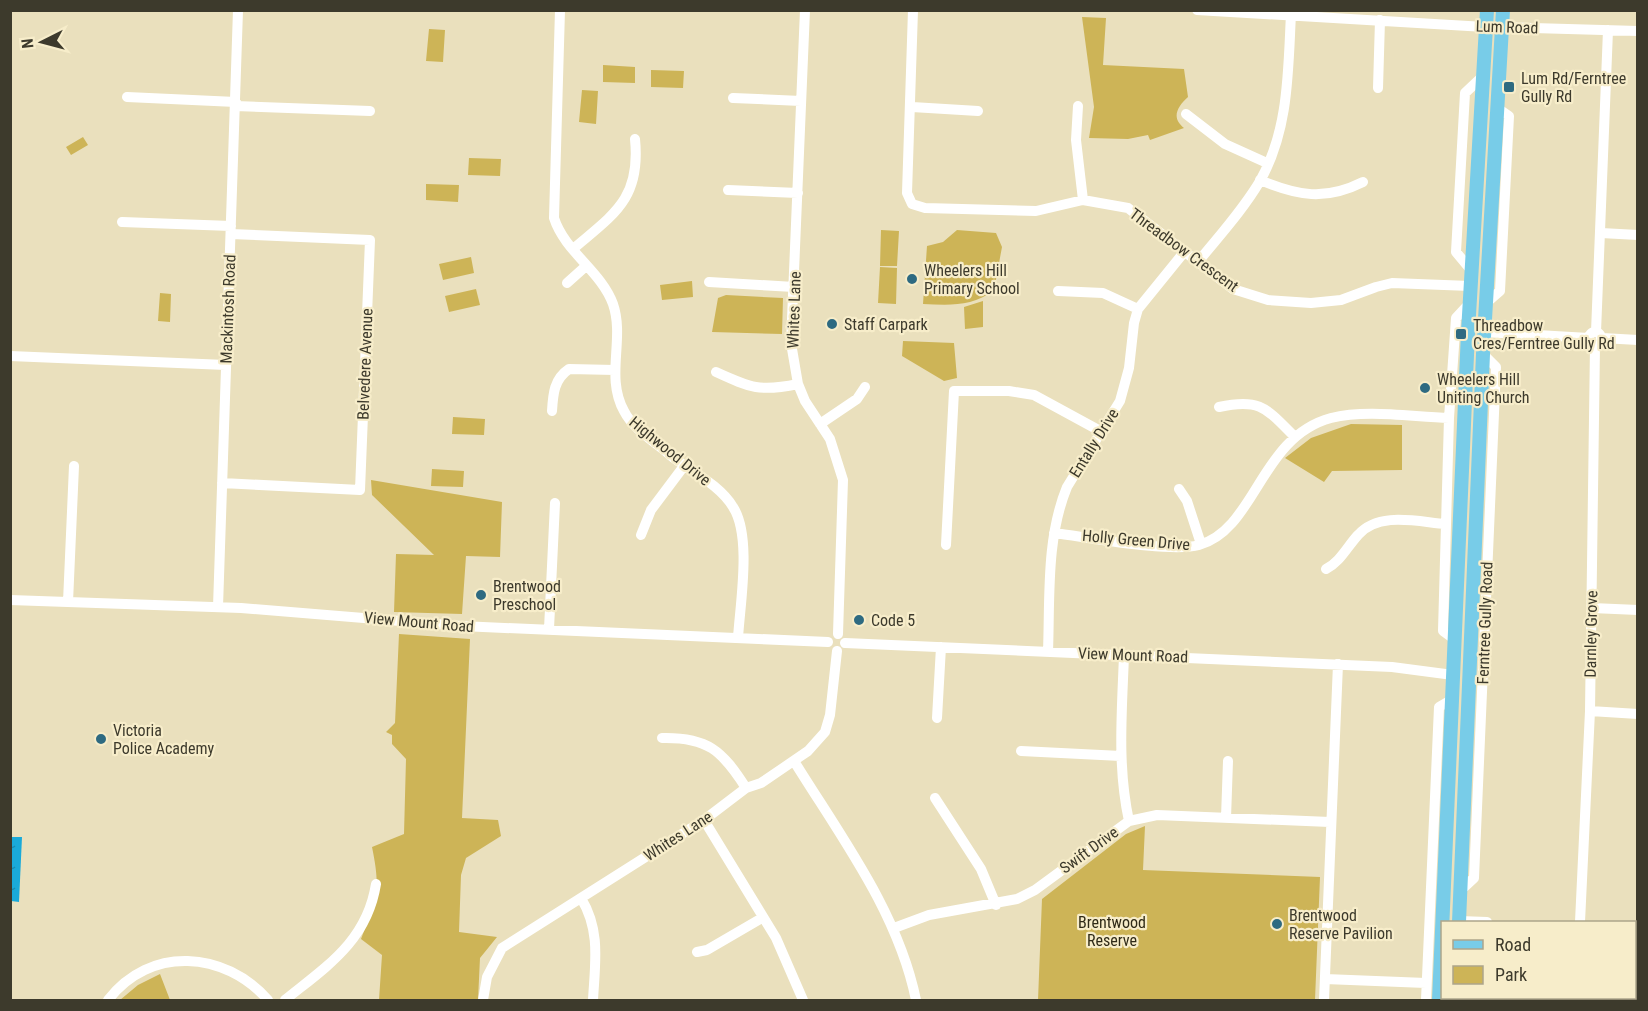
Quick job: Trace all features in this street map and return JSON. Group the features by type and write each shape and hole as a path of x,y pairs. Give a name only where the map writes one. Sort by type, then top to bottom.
{"main road":[{"name":"Ferntree Gully Road","path":"1442,921 1470,286 1486,10"},
{"name":"Ferntree Gully Road","path":"1459,921 1474,728 1469,670 1485,304 1503,10"},
{"name":"Lum Road","path":"1485,27 1502,27"},
{"path":"1480,106 1496,107"},
{"path":"1468,332 1484,333"},
{"path":"1453,675 1469,670"},
{"name":"Ferntree Gully Road","path":"1439,1000 1441,947"}],"street":[{"name":"Mackintosh Road","path":"218,607 238,10"},
{"name":"Highwood Drive","path":"560,10 553,211 557,228 605,288 613,304 617,324 615,386 624,413 632,423 726,498 734,507 739,521 743,550 738,638"},
{"name":"Whites Lane","path":"483,1000 487,977 502,948 704,820 746,788 761,783 794,762 817,743 825,732 833,703 840,642 843,480 836,454 798,384 791,343 805,10"},
{"name":"Threadbow Crescent","path":"913,10 912,107 907,193 912,204 925,208 1036,211 1083,200 1128,208 1233,289 1268,300 1326,302 1341,300 1392,283 1470,286"},
{"name":"Lum Road","path":"1197,10 1485,27"},
{"path":"1198,262 1260,180 1277,142 1286,106 1291,15"},
{"path":"1378,88 1380,20"},
{"name":"Lum Road","path":"1502,27 1638,31"},
{"name":"Darnley Grove","path":"1580,921 1590,711 1595,338 1608,30"},
{"path":"1471,270 1456,252 1460,172 1465,93 1482,76"},
{"path":"127,97 370,111"},
{"path":"734,98 801,101"},
{"path":"1078,106 1076,140 1083,200"},
{"path":"912,107 978,111"},
{"path":"1186,114 1225,144 1267,163"},
{"path":"573,249 618,211 632,187 636,153 635,139"},
{"path":"1260,180 1289,192 1305,195 1348,189 1363,182"},
{"path":"728,190 798,193"},
{"path":"122,222 231,230"},
{"name":"Belvedere Avenue","path":"222,483 360,490 370,240 231,230"},
{"path":"1601,234 1638,235"},
{"path":"1058,291 1103,293 1138,309 1185,251"},
{"path":"567,283 586,267"},
{"path":"709,282 794,287"},
{"name":"Ferntree Gully Road","path":"1454,639 1443,631 1449,418 1456,318 1470,304"},
{"name":"Entally Drive","path":"1048,652 1054,533 1067,486 1102,432 1126,385 1138,309"},
{"path":"1484,333 1638,340"},
{"name":"Ferntree Gully Road","path":"1474,728 1496,367 1483,354"},
{"path":"10,356 226,365"},
{"path":"552,411 556,381 569,369 615,370"},
{"path":"716,372 749,387 771,390 798,384"},
{"path":"820,424 857,399 865,387"},
{"path":"946,545 954,391 1009,391 1034,395 1102,432"},
{"path":"1219,407 1244,401 1260,407 1268,411 1294,436"},
{"name":"Holly Green Drive","path":"1054,533 1185,547 1201,544 1221,534 1240,511 1273,460 1294,436 1330,418 1350,415 1449,418"},
{"path":"68,602 74,466"},
{"path":"641,535 651,510 684,466"},
{"path":"1179,489 1187,501 1201,544"},
{"path":"549,629 555,503"},
{"path":"1326,569 1335,565 1366,528 1378,522 1446,524"},
{"name":"View Mount Road","path":"10,600 218,607 461,626 828,642 831,635 840,642 1338,664 1421,669 1453,675"},
{"path":"1592,608 1638,610"},
{"path":"937,718 941,647"},
{"path":"1124,655 1121,756 1123,791 1129,821"},
{"name":"View Mount Road","path":"1421,669 1445,664 1453,656"},
{"path":"1323,1000 1338,664"},
{"path":"1426,1000 1439,707 1451,700"},
{"path":"1590,711 1638,714"},
{"path":"662,738 686,738 711,747 731,765 746,788"},
{"path":"1021,751 1121,756"},
{"path":"1226,818 1228,761"},
{"path":"794,762 880,901 894,928 916,1000"},
{"path":"935,798 981,869 996,905"},
{"name":"Swift Drive","path":"894,928 929,915 996,905 1017,899 1035,890 1129,821 1157,815 1330,822"},
{"path":"704,820 789,963 803,1000"},
{"path":"285,1000 352,942 371,908 376,884"},
{"path":"581,898 590,913 596,933 593,1000"},
{"path":"697,952 707,950 762,918"},
{"path":"108,1000 136,975 160,964 183,960 207,962 231,970 254,986 268,1000"},
{"path":"1324,979 1426,983"}],"green space":[{"path":"1082,17 1106,18 1103,65 1184,69 1188,97 1178,109 1177,116 1184,128 1150,140 1148,135 1128,139 1089,138 1094,107"},
{"path":"429,29 445,30 443,62 426,61"},
{"path":"603,65 635,67 635,83 603,82"},
{"path":"651,70 684,71 683,88 651,87"},
{"path":"582,90 598,91 596,124 579,122"},
{"path":"83,137 88,145 71,155 66,147"},
{"path":"469,158 501,159 500,176 468,175"},
{"path":"426,184 459,185 458,202 426,200"},
{"path":"881,230 899,231 897,266 880,266"},
{"path":"957,230 996,233 1002,247 994,290 986,296 969,302 923,304 927,246 943,242"},
{"path":"471,257 474,273 443,280 439,264"},
{"path":"880,267 897,268 896,304 878,303"},
{"path":"692,281 693,297 662,300 660,285"},
{"path":"476,289 480,305 449,312 445,296"},
{"path":"160,293 171,294 170,322 158,321"},
{"path":"726,295 783,298 782,334 712,332 718,298"},
{"path":"983,301 983,327 965,329 964,307"},
{"path":"903,341 954,343 957,378 944,381 902,356"},
{"path":"453,417 485,419 484,435 452,434"},
{"path":"1351,424 1402,425 1402,470 1332,471 1324,482 1285,458 1311,438"},
{"path":"432,469 464,471 463,487 431,486"},
{"path":"371,480 502,502 500,557 466,556 462,614 394,612 396,554 434,555 372,495"},
{"path":"399,634 470,639 462,818 498,820 501,836 466,858 461,875 459,932 497,937 480,958 478,1000 379,1000 382,955 361,939 376,894 372,847 404,834 406,759 392,744 392,735 386,732 395,723"},
{"name":"Brentwood Reserve","path":"1145,826 1143,870 1320,877 1315,1000 1038,1000 1042,899 1126,834"},
{"path":"160,974 170,1000 120,1000 138,985"}],"water":[{"path":"11,837 22,837 19,902 11,901"}],"place":[{"name":"Lum Rd/Ferntree Gully Rd","path":"1509,87"},
{"name":"Wheelers Hill Primary School","path":"912,279"},
{"name":"Staff Carpark","path":"832,324"},
{"name":"Threadbow Cres/Ferntree Gully Rd","path":"1461,334"},
{"name":"Wheelers Hill Uniting Church","path":"1425,388"},
{"name":"Brentwood Preschool","path":"481,595"},
{"name":"Code 5","path":"859,620"},
{"name":"Victoria Police Academy","path":"101,739"},
{"name":"Brentwood Reserve Pavilion","path":"1277,924"}]}
